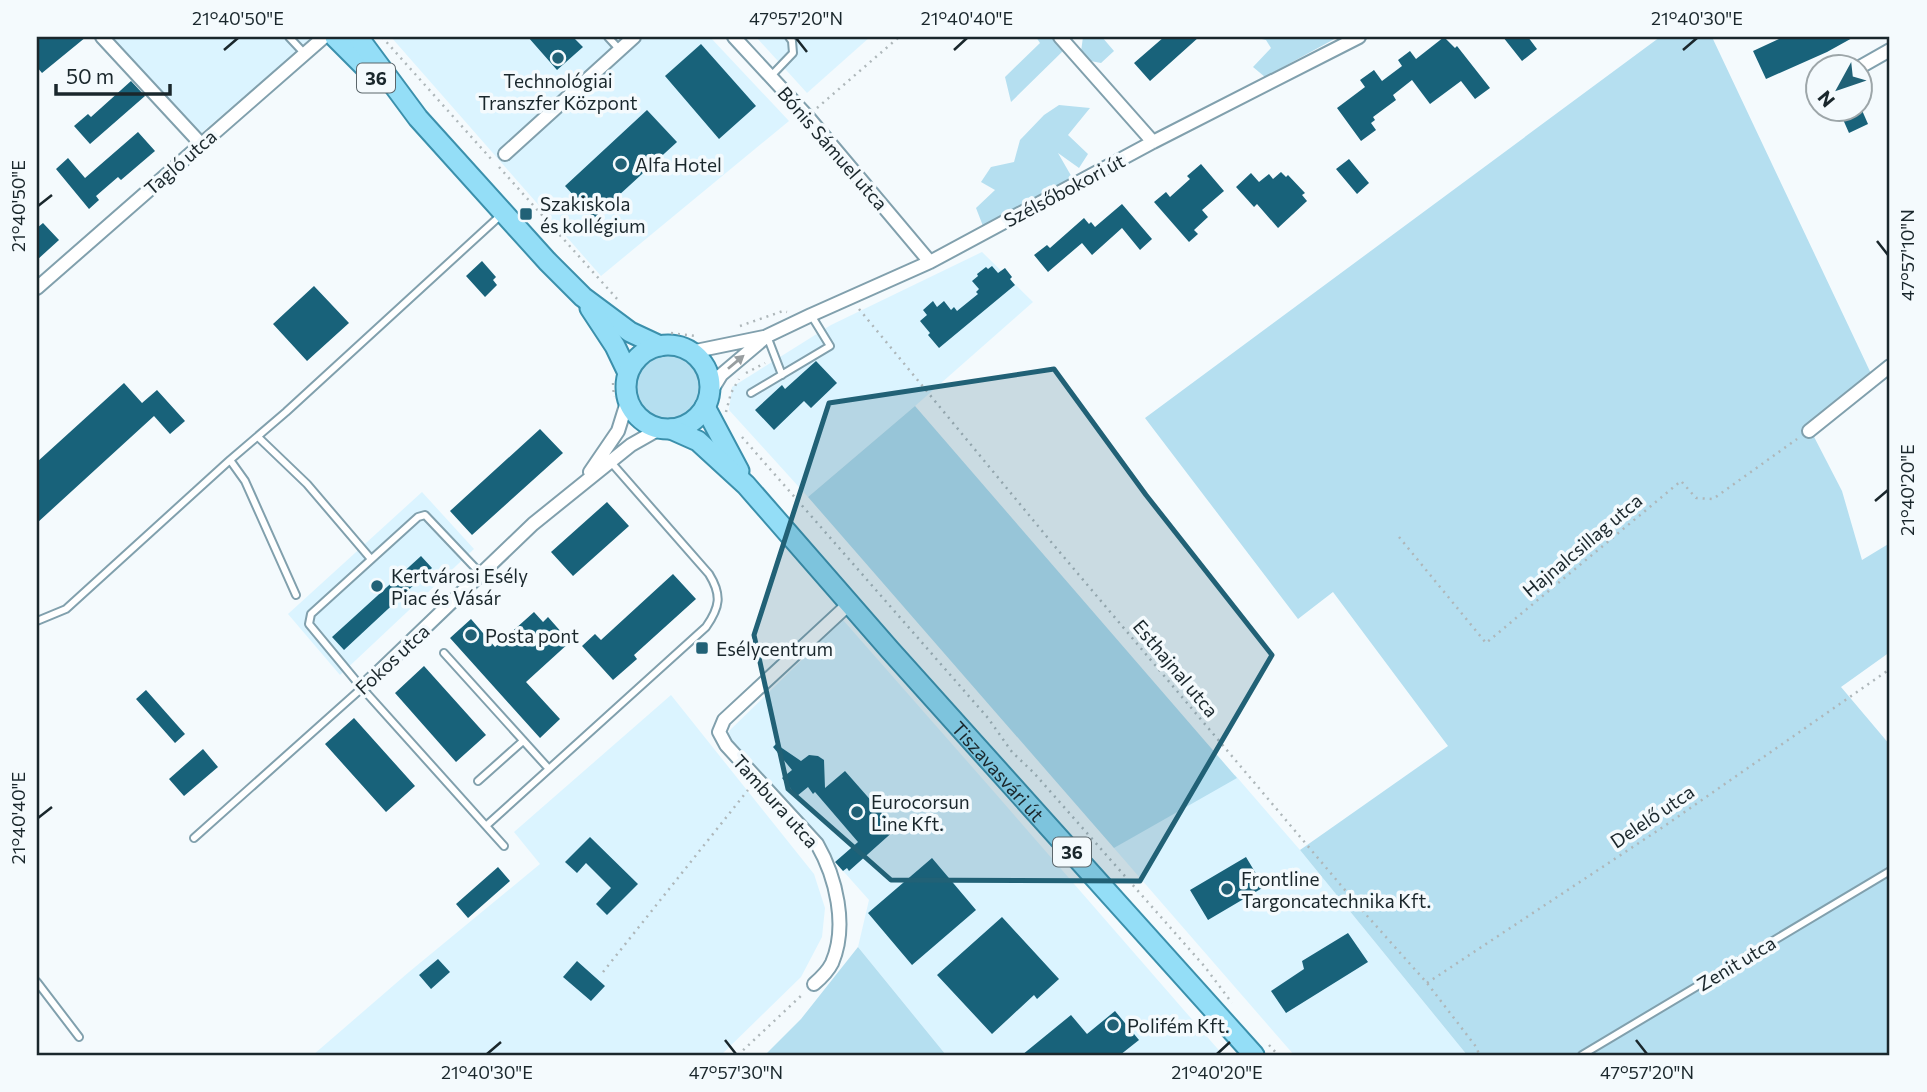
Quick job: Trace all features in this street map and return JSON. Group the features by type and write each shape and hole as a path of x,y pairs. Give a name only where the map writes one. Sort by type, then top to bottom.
{"main road":[{"name":"36","path":"335,37 418,118"},
{"name":"36","path":"358,37 418,118 503,214 583,297 630,332 681,347 693,344 710,383 708,400 718,433 746,485"},
{"name":"36","path":"583,297 615,346 628,373 628,399 640,418 650,425 666,428 698,442 746,485"},
{"path":"628,373 638,358 662,340"},
{"path":"666,428 679,428 695,420 708,400"},
{"name":"Tiszavasvári út","path":"746,485 849,604 1254,1055"}],"street":[{"path":"102,37 201,144"},
{"name":"Tagló utca","path":"37,288 324,37"},
{"path":"505,154 634,37"},
{"name":"Bónis Sámuel utca","path":"734,37 808,117 930,262"},
{"path":"1060,37 1153,142"},
{"name":"Szélsőbokori út","path":"767,336 930,262 1153,142 1359,37"},
{"path":"1874,59 1890,50"},
{"path":"693,344 767,336"},
{"path":"708,400 721,375 767,336"},
{"path":"1809,431 1890,366"},
{"path":"607,458 628,399"},
{"name":"Fokos utca","path":"362,688 533,524 583,484 607,458 622,453 649,434 666,428"},
{"name":"Tambura utca","path":"814,984 831,965 835,952 839,910 827,861 817,844 726,745 719,732 724,720 849,604"}],"lane":[{"path":"289,37 304,54"},
{"path":"608,37 620,50"},
{"path":"771,76 793,53 789,37"},
{"path":"37,621 66,609 503,214"},
{"path":"751,393 830,346 811,315"},
{"path":"767,336 782,375"},
{"path":"258,437 307,484 371,559"},
{"path":"487,825 706,627 714,615 718,602 717,586 709,574 607,458"},
{"path":"230,460 245,481 296,595"},
{"path":"481,574 425,515 418,517 312,614 309,624 362,688 504,846"},
{"path":"444,653 549,769"},
{"name":"Fokos utca","path":"194,838 362,688"},
{"path":"478,781 523,741"},
{"name":"Zenit utca","path":"1582,1055 1890,871"},
{"path":"37,982 79,1037"}],"path":[{"path":"382,37 620,302"},
{"path":"808,117 899,37"},
{"name":"Esthajnal utca","path":"850,299 1052,543 1361,909 1427,983 1477,1048 1479,1055"},
{"path":"739,327 783,311 811,315"},
{"path":"662,340 693,344"},
{"path":"727,418 731,393 740,377 733,364"},
{"name":"Hajnalcsillag utca","path":"1399,537 1486,643 1681,481 1696,498 1713,499 1809,431"},
{"path":"738,433 988,718 1012,752 1034,773 1205,967 1237,1008"},
{"name":"Delelő utca","path":"1427,983 1663,827 1890,669"},
{"path":"603,972 757,779"},
{"path":"738,1055 814,984"},
{"path":"1262,1037 1278,1055"}],"highlighted area":[{"path":"1054,369 1146,495 1272,655 1140,881 891,880 788,789 754,635 829,403"}],"shaded area":[{"path":"110,37 313,37 200,134"},
{"path":"391,37 710,37 789,121 601,276"},
{"path":"756,37 870,37 807,93"},
{"path":"1036,37 1054,37 1065,49 1011,102 1005,77 1040,43"},
{"path":"1083,37 1102,37 1114,51 1101,63 1080,59"},
{"path":"1254,37 1338,37 1265,77 1253,67 1271,48 1266,40"},
{"path":"1660,37 1712,37 1875,382 1810,429 1842,491 1862,560 1890,543 1890,652 1841,687 1890,745 1890,1055 1467,1055 1300,850 1448,746 1333,592 1298,619 1145,418"},
{"path":"1059,105 1090,108 1068,135 1088,154 1079,168 1058,153 1073,179 983,226 976,208 995,190 981,182 991,167 1014,162 1020,140 1044,115"},
{"path":"982,252 1033,302 808,497 729,410 732,387 831,325"},
{"path":"661,354 675,354 687,359 696,368 701,387 699,400 692,411 675,420 661,420 649,415 640,406 635,394 635,380 640,368 649,359"},
{"path":"915,406 1237,778 1114,848 808,497"},
{"name":"Kertvárosi Esély Piac és Vásár","path":"422,492 474,549 340,675 288,614"},
{"path":"843,620 1223,1055 946,1055 858,947 869,900 725,738 730,730"},
{"path":"671,695 814,874 825,908 822,937 801,977 721,1055 313,1055 540,864 514,832"},
{"path":"1235,775 1300,850 1467,1055 1294,1055 1114,848"},
{"path":"858,947 946,1055 765,1055 801,1019"}],"building":[{"path":"37,37 86,37 42,73 37,67"},
{"name":"Technológiai Transzfer Központ","path":"528,37 573,37 583,47 557,70"},
{"path":"1164,37 1199,37 1150,81 1134,63"},
{"path":"1444,37 1455,48 1457,46 1490,88 1475,99 1461,81 1430,104 1412,80 1393,95 1396,100 1373,117 1375,120 1371,123 1376,130 1361,141 1337,108 1365,87 1360,80 1374,70 1382,81 1402,66 1398,60 1410,51 1416,59"},
{"path":"1503,37 1528,37 1537,49 1522,61"},
{"path":"1783,37 1854,37 1827,52 1804,52 1804,62 1766,79 1753,51"},
{"path":"701,44 756,106 719,139 665,76"},
{"path":"131,81 145,96 90,144 74,126 88,114 91,117"},
{"name":"Alfa Hotel","path":"647,110 677,142 594,218 565,186"},
{"path":"1844,122 1867,122 1868,124 1849,133"},
{"path":"138,132 155,151 121,180 118,177 96,196 99,200 89,209 56,169 68,158 85,178"},
{"path":"1349,159 1369,183 1357,194 1336,169"},
{"path":"1201,164 1224,191 1202,210 1208,217 1194,230 1198,234 1189,242 1154,202 1166,192 1170,197 1190,179 1187,176"},
{"path":"1281,172 1286,177 1288,175 1305,193 1302,195 1307,201 1278,228 1257,204 1254,207 1236,187 1251,173 1259,182 1269,174 1273,179"},
{"path":"1122,204 1152,239 1140,250 1122,228 1092,255 1082,243 1048,272 1034,255 1047,245 1050,248 1084,218 1095,227"},
{"path":"43,223 59,240 37,260 37,228"},
{"path":"482,261 496,277 493,280 497,285 485,297 466,276"},
{"path":"992,266 998,273 1005,268 1015,285 939,348 920,321 927,315 923,310 933,301 937,307 944,301 951,310 954,307 957,311 978,294 976,292 979,289 972,281 977,274"},
{"path":"314,286 349,323 307,361 273,324"},
{"path":"816,361 837,383 811,408 804,401 774,430 755,410 782,385 785,389"},
{"path":"124,383 142,403 157,390 185,421 170,434 154,416 37,523 37,462"},
{"path":"540,429 563,453 472,535 450,511"},
{"path":"607,502 629,526 573,576 551,552"},
{"path":"421,556 432,568 344,650 332,637"},
{"path":"673,574 696,599 634,655 637,659 613,680 582,646 595,634 601,640"},
{"path":"534,612 543,622 548,617 570,642 526,682 560,719 540,738 450,638 471,619 495,647"},
{"path":"424,666 486,735 456,762 395,693"},
{"path":"146,690 185,734 175,743 136,699"},
{"path":"354,718 415,786 386,812 325,744"},
{"name":"Eurocorsun Line Kft.","path":"776,744 801,761 809,755 824,760 825,788 845,771 896,829 849,871 847,868 843,871 835,862 858,842 815,792 813,794 808,787 797,796 782,778 792,770 773,747"},
{"path":"203,749 218,767 184,796 169,779"},
{"path":"590,837 638,884 607,915 596,904 611,888 586,863 577,873 565,862"},
{"name":"Frontline Targoncatechnika Kft.","path":"1246,857 1264,887 1208,920 1190,890"},
{"path":"932,858 976,910 912,965 868,913"},
{"path":"498,867 510,881 468,918 456,904"},
{"path":"1002,917 1059,979 1037,999 1034,995 992,1034 937,975"},
{"path":"1348,933 1368,962 1286,1013 1271,991 1304,969 1302,961"},
{"path":"438,959 450,972 431,989 419,975"},
{"path":"577,961 605,986 591,1001 563,977"},
{"name":"Polifém Kft.","path":"1115,1011 1139,1040 1120,1055 1022,1055 1071,1015 1087,1034"}],"place":[{"name":"Technológiai Transzfer Központ","path":"558,58"},
{"name":"Alfa Hotel","path":"621,164"},
{"name":"Szakiskola és kollégium","path":"526,214"},
{"name":"Kertvárosi Esély Piac és Vásár","path":"377,586"},
{"name":"Posta pont","path":"471,635"},
{"name":"Esélycentrum","path":"702,648"},
{"name":"Eurocorsun Line Kft.","path":"857,812"},
{"name":"Frontline Targoncatechnika Kft.","path":"1227,889"},
{"name":"Polifém Kft.","path":"1113,1025"}]}
